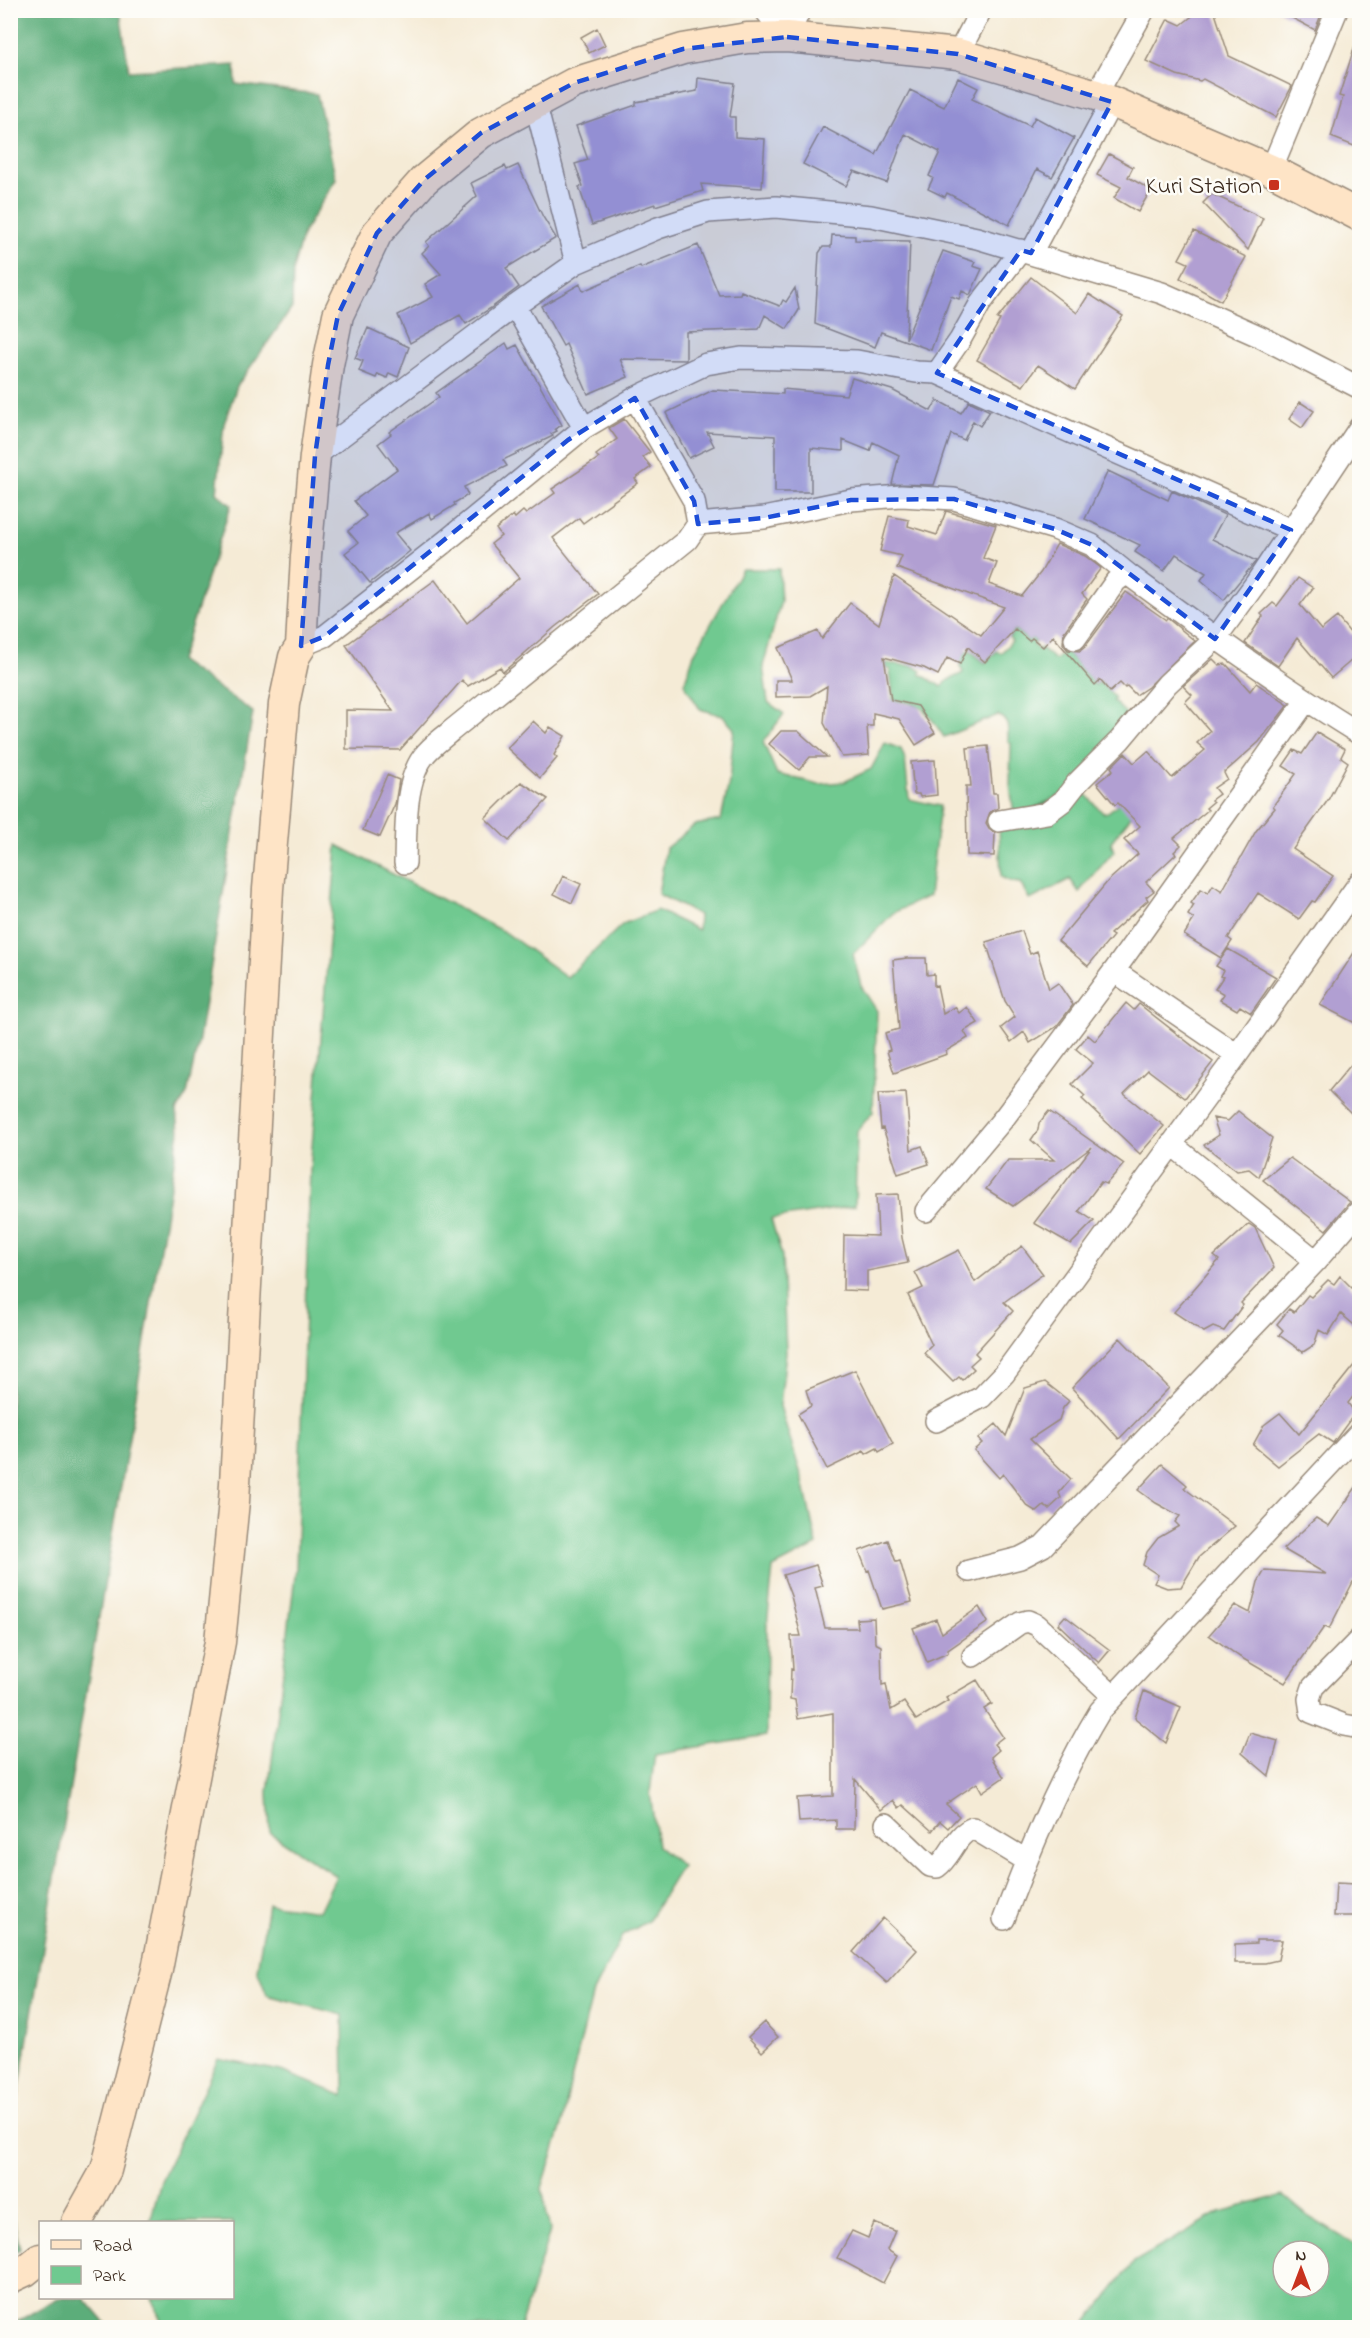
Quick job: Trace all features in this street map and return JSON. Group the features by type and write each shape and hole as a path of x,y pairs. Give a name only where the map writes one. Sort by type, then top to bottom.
{"main road":[{"path":"78,2221 106,2170 157,1971 194,1768 220,1642 234,1501 268,889 284,704 294,657 301,646 315,456 338,315 377,233 424,180 482,133 535,102 574,83 683,49 747,38 787,37 958,54 1104,98 1271,170 1359,216"},
{"path":"10,2277 25,2271 39,2260"}],"street":[{"path":"765,10 787,37 800,10"},
{"path":"958,54 981,10"},
{"path":"937,373 960,340 980,304 1026,251 1104,98 1144,10"},
{"path":"1271,170 1336,10"},
{"path":"535,102 576,263"},
{"path":"315,456 576,263 658,228 708,212 776,207 871,216 977,238 1162,293 1261,337 1359,388"},
{"path":"515,306 584,428"},
{"path":"301,646 326,636 584,428 635,398 706,364 741,358 857,362 916,372 937,373 1291,530"},
{"path":"405,863 406,817 411,785 423,758 451,731 687,540 698,524 694,501 635,398"},
{"path":"999,820 1047,813 1063,801 1077,783 1120,740 1167,684 1215,639 1256,583 1359,427"},
{"path":"698,524 764,518 851,500 901,496 954,499 1055,529 1092,545 1215,639 1359,734"},
{"path":"1075,639 1116,581 1129,575"},
{"path":"926,1211 1004,1118 1114,971 1306,701"},
{"path":"936,1421 982,1397 1004,1374 1237,1055 1359,882"},
{"path":"1114,971 1237,1055"},
{"path":"1171,1144 1316,1261"},
{"path":"969,1571 1020,1558 1043,1546 1316,1261 1359,1210"},
{"path":"1004,1919 1026,1860 1083,1738 1100,1711 1359,1432"},
{"path":"972,1656 1020,1623 1028,1621 1037,1625 1113,1696"},
{"path":"1359,1639 1313,1687 1309,1699 1311,1712 1344,1725 1359,1728"},
{"path":"886,1824 930,1866 937,1867 943,1863 966,1830 973,1828 1026,1860"}],"highlighted area":[{"path":"787,37 958,54 1112,102 1031,253 1021,250 937,373 1291,530 1215,639 1092,545 1055,529 954,499 851,500 764,518 698,524 694,501 635,398 568,440 325,636 301,646 315,456 328,365 338,315 377,233 424,180 481,133 574,83 683,49"}],"green space":[{"path":"11,10 120,11 129,71 235,65 236,84 317,94 336,179 303,233 293,269 292,308 237,386 224,424 217,493 231,505 180,661 253,712 199,1039 187,1094 177,1111 179,1132 11,2138 10,557 18,464 10,357"},
{"path":"10,384 16,463 11,531 10,531"},
{"path":"742,569 779,569 781,601 763,666 768,702 784,714 763,742 777,774 819,784 844,782 871,769 885,743 901,749 905,759 909,799 940,806 929,896 893,913 853,954 861,986 877,1011 873,1112 857,1131 855,1206 771,1219 782,1256 786,1352 780,1406 803,1481 817,1545 773,1568 767,1626 766,1736 655,1754 650,1792 657,1846 682,1866 648,1921 622,1936 593,1992 562,2125 542,2188 550,2231 520,2327 165,2327 152,2299 234,2299 234,2221 150,2221 161,2181 218,2059 281,2071 344,2096 343,2015 267,1995 257,1970 268,1904 319,1911 336,1876 270,1833 268,1792 296,1568 310,1170 337,845 506,933 567,977 623,924 657,910 698,930 699,915 658,894 666,848 695,825 721,820 729,782 734,729 723,716 700,709 684,684 694,654"},
{"path":"1015,630 1029,641 1032,638 1036,641 1033,645 1039,650 1041,648 1055,660 1065,650 1095,685 1100,682 1115,698 1113,701 1132,719 1061,799 1014,815 1010,785 1011,743 1008,742 1008,727 1005,720 998,715 944,737 929,715 919,706 893,700 890,669 886,668 886,663 913,666 921,671 920,674 942,687 948,680 963,673 959,659 969,650 985,663 997,651 1001,653 1012,641 1009,637"},
{"path":"1078,786 1103,813 1108,812 1132,793 1131,816 1111,842 1114,851 1079,892 1070,879 1030,900 1020,883 1001,877 999,826"},
{"path":"1283,2195 1309,2217 1359,2247 1359,2327 1083,2327 1134,2262 1220,2212"},
{"path":"11,2208 20,2249 11,2254"},
{"path":"56,2299 85,2299 109,2327 11,2327"}],"building":[{"path":"1200,10 1214,10 1229,56 1292,86 1276,117 1203,79 1200,81 1177,75 1146,61 1168,19 1181,25"},
{"path":"1277,10 1323,10 1315,30"},
{"path":"597,28 605,45 589,53 581,37"},
{"path":"1356,42 1359,43 1359,148 1331,137 1343,97 1339,96"},
{"path":"698,78 735,83 730,117 735,117 735,137 765,139 762,188 701,184 703,191 592,225 579,187 583,186 575,164 588,160 576,126 636,105 636,102 697,91"},
{"path":"958,78 978,88 972,99 1030,126 1035,117 1074,138 1052,177 1037,169 1009,225 947,193 945,197 928,189 933,178 929,176 940,152 905,134 887,183 854,171 846,186 803,164 823,127 876,155 910,90 944,107"},
{"path":"1109,154 1133,167 1128,177 1151,190 1138,212 1114,198 1121,187 1097,175"},
{"path":"518,165 543,217 556,238 506,268 519,287 491,308 466,324 460,315 410,343 398,315 433,297 425,284 441,274 422,253 429,246 426,242 477,196 471,183 505,166 507,170"},
{"path":"1212,194 1263,218 1248,250 1203,203"},
{"path":"1194,231 1246,257 1221,301 1180,278 1188,263 1179,259"},
{"path":"832,235 855,236 855,240 910,241 906,339 943,251 975,262 973,266 982,269 970,295 962,291 959,299 951,296 931,350 881,332 875,347 815,324 819,253 823,247 831,247"},
{"path":"698,245 719,295 740,294 741,291 780,306 783,300 786,302 795,288 799,310 787,329 765,315 759,329 686,332 686,360 620,359 628,377 588,394 566,344 563,346 541,306 580,284 583,291 640,266 641,268"},
{"path":"1031,277 1077,313 1089,294 1123,316 1075,389 1038,365 1023,386 977,360 1000,320 997,319"},
{"path":"368,328 409,347 398,377 389,373 387,378 378,374 376,378 359,371 363,361 355,358"},
{"path":"506,343 509,349 517,345 562,425 555,429 557,431 551,434 553,436 503,460 507,466 464,487 468,495 454,503 455,505 432,519 429,513 395,533 410,551 370,583 345,553 358,543 348,531 366,516 354,501 397,469 378,444 391,434 389,432 439,397 436,393"},
{"path":"852,378 892,390 931,411 937,400 961,413 969,401 990,411 980,426 973,421 964,440 951,434 934,485 892,484 899,455 873,442 870,451 843,440 843,451 811,448 811,492 775,492 775,436 707,432 714,446 689,458 666,413 713,390 783,394 783,389 846,395"},
{"path":"1300,402 1314,411 1302,428 1289,419"},
{"path":"624,419 650,452 643,457 651,467 635,479 638,483 583,523 579,518 553,538 598,594 503,672 500,667 468,686 462,680 400,750 346,749 346,710 393,711 346,645 435,580 467,623 519,578 491,544 501,536 496,529 513,515 515,518 523,511 526,514 555,493 552,489 599,458 596,455 617,439 609,428"},
{"path":"1108,471 1168,500 1172,491 1225,515 1212,539 1256,561 1224,600 1201,580 1206,573 1176,554 1164,571 1135,552 1140,545 1085,519"},
{"path":"946,511 996,525 983,558 997,563 989,584 1022,596 1041,572 1057,544 1085,556 1101,568 1082,594 1087,599 1064,632 1063,644 1068,650 1080,651 1085,647 1126,592 1166,620 1167,618 1195,641 1148,687 1136,695 1120,683 1110,692 1100,680 1095,685 1053,636 1043,647 1032,638 1029,641 1015,629 985,662 968,647 960,664 947,658 938,675 924,668 884,657 891,700 918,706 935,733 916,745 899,719 873,713 873,726 867,726 869,755 842,757 824,723 827,686 810,696 776,697 776,680 792,680 778,648 818,631 822,639 850,603 879,624 894,576 981,635 1004,607 897,568 902,556 880,551 889,516 909,520 908,526 937,535"},
{"path":"1298,578 1313,588 1300,605 1321,630 1337,617 1352,635 1359,630 1359,654 1331,678 1297,638 1278,666 1245,643 1263,616 1261,614 1273,603 1277,606"},
{"path":"1213,659 1219,665 1226,664 1250,691 1256,683 1288,705 1259,742 1224,773 1227,779 1214,788 1219,794 1211,800 1213,802 1206,808 1208,810 1174,838 1181,845 1174,852 1176,854 1146,882 1154,891 1146,897 1148,900 1110,934 1113,936 1088,966 1058,941 1108,881 1138,854 1124,840 1140,826 1118,803 1115,805 1097,783 1113,770 1111,767 1125,753 1134,763 1148,751 1172,778 1205,750 1197,743 1210,731 1185,702 1192,695 1183,686"},
{"path":"533,721 546,733 550,727 565,736 554,755 557,758 540,778 507,748"},
{"path":"781,731 798,731 827,757 810,757 799,770 769,744"},
{"path":"1317,732 1345,749 1341,757 1348,762 1328,800 1293,849 1333,876 1315,902 1312,901 1299,919 1258,893 1228,938 1232,941 1221,958 1184,935 1194,919 1188,915 1194,905 1191,903 1201,889 1208,893 1213,885 1222,891 1256,831 1275,808 1273,806 1296,774 1283,766 1294,750 1302,754"},
{"path":"988,746 993,793 997,793 998,808 990,812 986,823 995,833 994,856 967,855 966,786 971,786 967,748"},
{"path":"935,760 937,795 920,797 919,794 914,794 911,762"},
{"path":"387,775 399,780 395,804 380,837 363,830"},
{"path":"521,782 548,799 509,841 485,818"},
{"path":"563,876 581,884 572,903 554,894"},
{"path":"1022,931 1030,954 1037,951 1049,989 1058,983 1073,1005 1056,1027 1030,1043 1024,1032 1011,1042 1001,1028 1015,1017 1005,1001 986,942"},
{"path":"1359,945 1359,1025 1320,1005"},
{"path":"1228,949 1276,977 1251,1013 1240,1006 1237,1010 1220,1000 1224,994 1215,989 1223,977 1220,976 1223,970 1216,966"},
{"path":"926,958 927,975 934,974 934,986 937,985 943,1014 955,1007 959,1013 967,1007 978,1023 964,1031 968,1038 946,1051 947,1054 894,1073 887,1051 890,1050 885,1033 899,1029 893,960"},
{"path":"1126,1003 1134,1010 1139,1004 1213,1062 1185,1098 1148,1070 1124,1094 1164,1126 1140,1154 1082,1099 1085,1096 1072,1084 1093,1063 1076,1049 1088,1035 1095,1041"},
{"path":"1359,1055 1359,1121 1329,1091"},
{"path":"906,1093 911,1150 922,1146 929,1164 898,1174 883,1128 881,1129 878,1094"},
{"path":"1049,1111 1124,1164 1106,1184 1101,1182 1079,1211 1094,1221 1071,1244 1034,1223 1092,1147 1013,1206 986,1189 1008,1160 1054,1160 1031,1140 1038,1130 1039,1123"},
{"path":"1238,1111 1272,1138 1259,1177 1249,1169 1237,1171 1204,1145 1219,1135 1213,1118 1228,1121"},
{"path":"1290,1158 1350,1202 1326,1230 1263,1180"},
{"path":"898,1194 902,1238 908,1263 867,1271 867,1291 843,1290 844,1235 878,1236 876,1195"},
{"path":"1249,1224 1255,1228 1274,1268 1241,1303 1243,1305 1224,1331 1213,1327 1204,1332 1174,1312 1219,1260 1214,1256"},
{"path":"1022,1246 1043,1274 1004,1302 1013,1311 975,1353 979,1357 970,1365 974,1369 962,1380 959,1377 953,1382 924,1353 932,1345 908,1295 923,1288 915,1272 959,1250 975,1282"},
{"path":"1340,1276 1359,1295 1359,1329 1341,1314 1328,1335 1319,1330 1314,1345 1303,1352 1279,1335 1283,1330 1277,1324 1289,1309 1294,1312 1308,1295 1311,1297 1328,1280 1334,1284"},
{"path":"1120,1338 1169,1388 1119,1439 1072,1388"},
{"path":"1359,1359 1359,1389 1348,1403 1355,1413 1333,1443 1319,1434 1278,1466 1253,1445 1264,1425 1280,1413 1299,1434"},
{"path":"855,1370 893,1444 879,1452 877,1448 866,1454 864,1451 827,1469 798,1414 811,1406 806,1390"},
{"path":"1045,1382 1069,1401 1063,1408 1059,1420 1030,1439 1071,1479 1059,1493 1061,1498 1049,1509 1044,1506 1037,1512 1027,1506 1003,1474 999,1478 974,1450 982,1443 978,1439 996,1424 1006,1436 1025,1388"},
{"path":"1162,1464 1187,1485 1184,1488 1235,1526 1199,1557 1181,1587 1167,1588 1154,1583 1158,1575 1143,1565 1147,1552 1158,1538 1179,1526 1175,1522 1180,1516 1138,1490"},
{"path":"1359,1483 1359,1584 1353,1582 1329,1629 1324,1627 1285,1683 1240,1657 1209,1635 1235,1605 1250,1613 1258,1582 1265,1570 1326,1574 1283,1549 1316,1518 1329,1526"},
{"path":"888,1540 896,1562 900,1561 912,1602 882,1609 869,1570 867,1571 859,1551"},
{"path":"816,1565 823,1586 815,1588 825,1628 858,1628 857,1619 874,1618 875,1643 881,1646 882,1685 886,1684 891,1710 904,1702 916,1720 948,1701 946,1698 977,1680 992,1704 984,1709 1003,1737 994,1744 999,1750 991,1757 1004,1777 982,1792 977,1783 946,1804 959,1816 948,1828 940,1821 932,1831 903,1805 899,1808 893,1800 881,1810 855,1779 854,1829 836,1829 836,1820 799,1822 797,1798 833,1796 833,1713 798,1719 795,1700 790,1699 791,1669 793,1670 791,1636 801,1636 783,1575"},
{"path":"979,1607 988,1622 948,1650 948,1653 927,1662 913,1628 936,1619 942,1633"},
{"path":"1065,1616 1110,1650 1099,1663 1058,1624"},
{"path":"1144,1691 1181,1707 1166,1743 1135,1718"},
{"path":"1250,1733 1278,1741 1269,1776 1242,1753"},
{"path":"1336,1883 1355,1884 1354,1916 1334,1916"},
{"path":"883,1918 917,1950 887,1983 853,1952"},
{"path":"1256,1940 1282,1940 1278,1960 1265,1963 1235,1963 1235,1944 1256,1943"},
{"path":"764,2022 778,2037 762,2052 748,2037"},
{"path":"874,2223 895,2231 887,2250 897,2256 883,2283 837,2258 852,2231 868,2238"}],"place":[{"name":"Kuri Station","path":"1274,185"}]}
